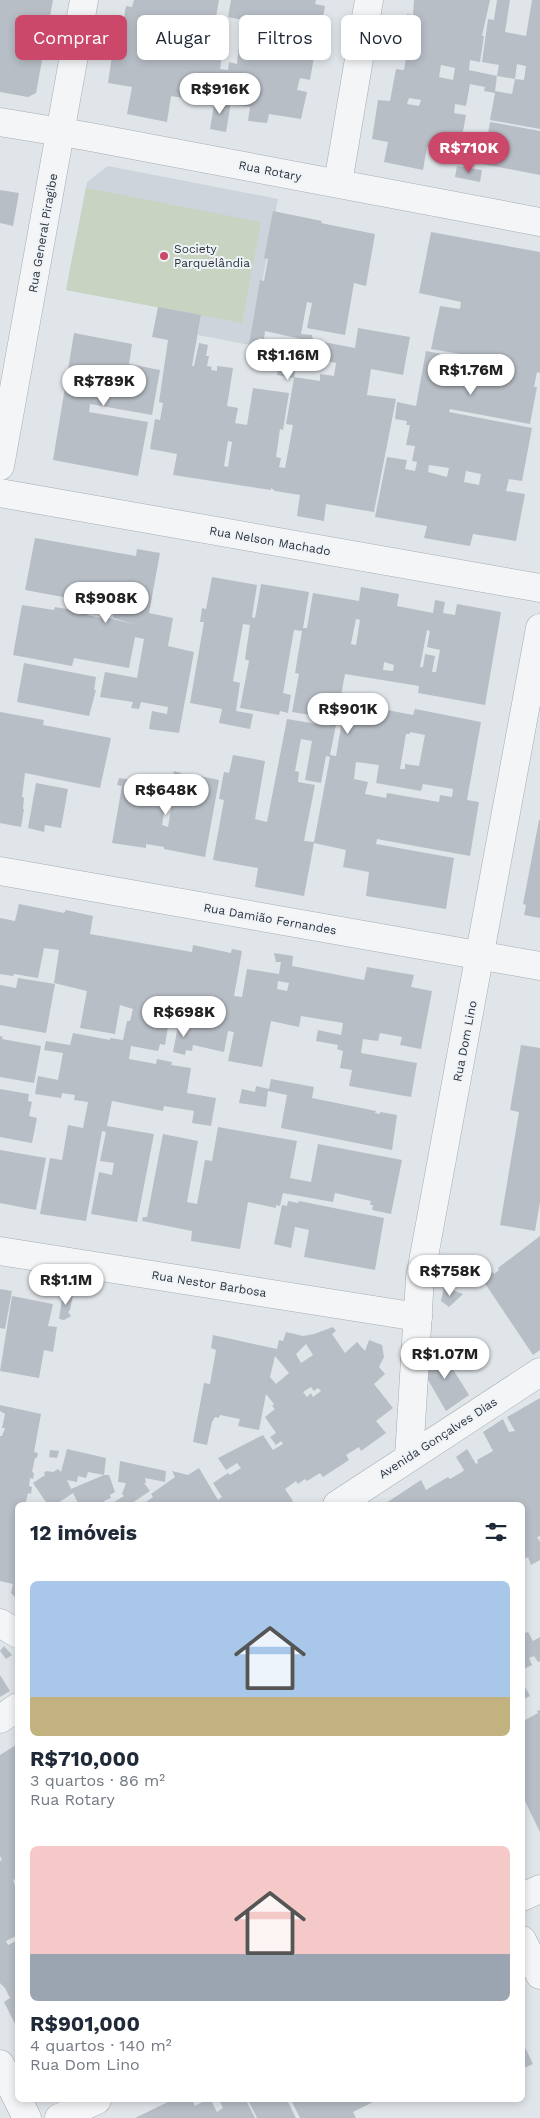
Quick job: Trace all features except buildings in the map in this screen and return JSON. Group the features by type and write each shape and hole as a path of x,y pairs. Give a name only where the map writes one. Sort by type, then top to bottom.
{"street":[{"name":"Rua General Piragibe","path":"0,466 84,0"},
{"path":"338,183 368,0"},
{"name":"Rua Rotary","path":"0,122 85,136 540,222"},
{"name":"Rua Nelson Machado","path":"0,493 540,588"},
{"name":"Rua Dom Lino","path":"409,1456 420,1278 540,628"},
{"name":"Rua Damião Fernandes","path":"0,871 540,966"},
{"name":"Rua Nestor Barbosa","path":"0,1251 418,1317"},
{"name":"Avenida Gonçalves Dias","path":"341,1502 540,1372"},
{"path":"0,1623 15,1632"},
{"path":"0,1719 15,1709"},
{"path":"525,1896 540,1889"},
{"path":"525,1946 540,1975"},
{"path":"0,2064 15,2094"},
{"path":"19,2102 27,2118"},
{"path":"59,2118 93,2102"}],"shaded area":[{"name":"Society Parquelândia","path":"108,166 278,199 250,345 198,335 201,315 66,290 87,182"}],"green space":[{"name":"Society Parquelândia","path":"86,188 261,222 242,323 66,290"}],"place":[{"name":"Society Parquelândia","path":"164,256"}]}
